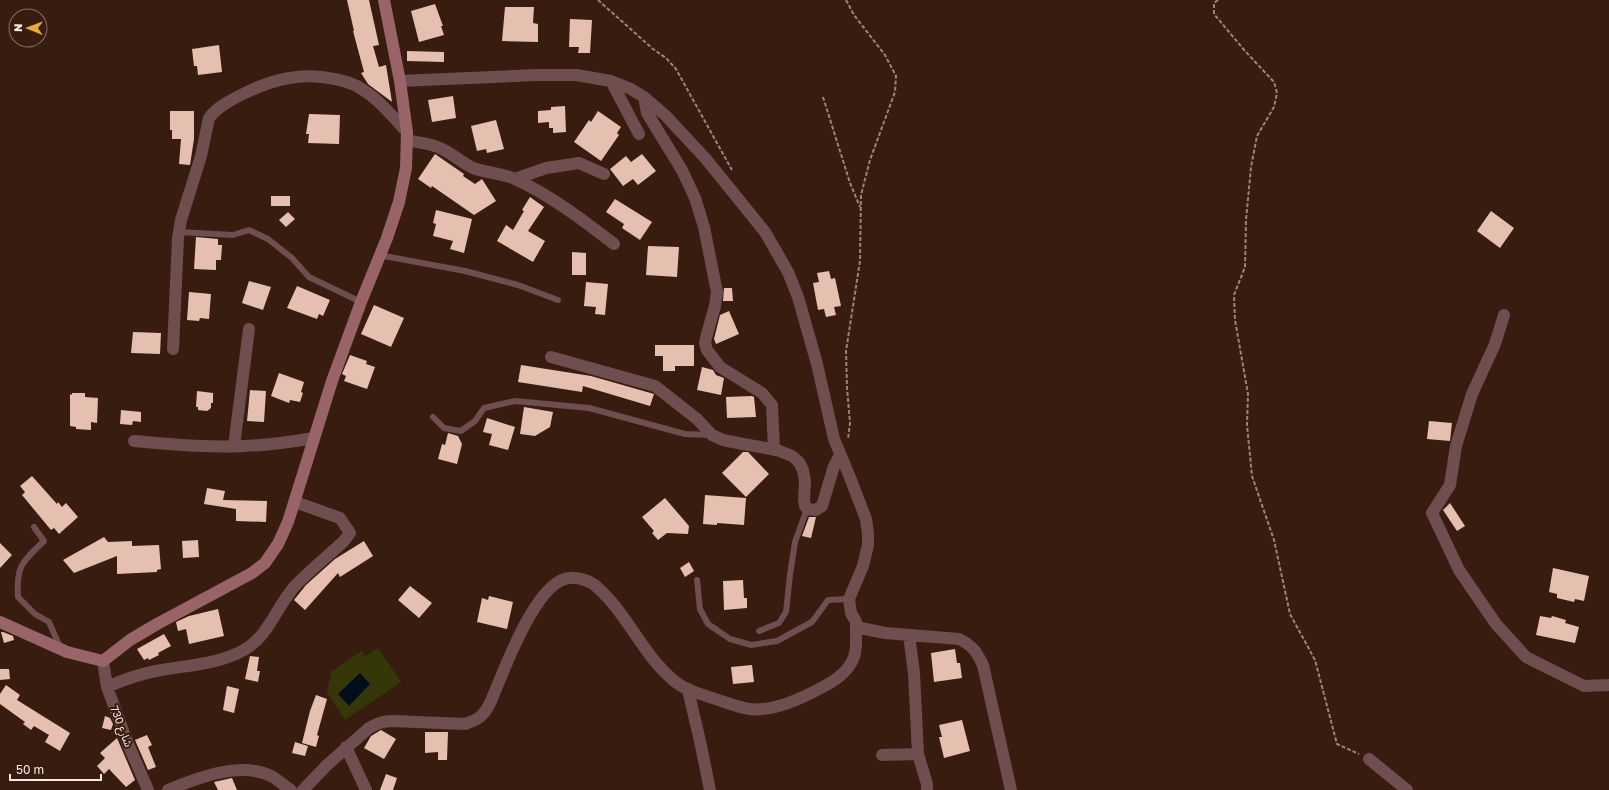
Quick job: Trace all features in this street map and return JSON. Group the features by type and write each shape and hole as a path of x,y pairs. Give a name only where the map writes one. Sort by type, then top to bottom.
{"street":[{"path":"0,622 61,649 103,661 130,640 156,624 252,573 264,563 278,544 295,502 332,381 379,255 387,238 399,202 406,168 407,136 400,81 384,0"},
{"path":"303,790 326,765 346,747 369,728 383,721 465,724 481,716 491,702 528,617 543,596 556,582 570,578 585,580 597,587 614,606 659,667 673,681 688,690 743,708 762,710 789,702 818,690 836,680 849,666 855,656 856,622 851,613 849,599 863,566 868,545 866,519 830,428 817,364 798,297 778,252 765,232 706,159 666,116 644,97 631,89 611,81 576,75 536,75 400,81"},
{"path":"173,348 176,254 179,232 201,156 209,118 217,109 231,99 260,85 282,78 306,76 325,77 345,81 360,87 376,99 407,136 442,149 474,168 503,174 515,179 559,204 614,244"},
{"path":"611,81 639,134"},
{"path":"644,97 647,113 682,170 695,198 704,227 718,292 705,342 707,350 720,367 762,393 769,400 772,406 774,450"},
{"path":"515,179 546,168 579,163 604,174"},
{"path":"1504,315 1495,344 1472,394 1456,446 1450,485 1432,513 1459,570 1496,624 1526,657 1584,686 1609,685"},
{"path":"234,446 249,329"},
{"path":"551,357 655,386 697,419 712,435 723,440 774,450 792,456 803,470 805,481 804,500 807,509 816,510 822,506 834,466 840,455"},
{"path":"134,441 234,446 273,444 314,438"},
{"path":"107,687 132,677 156,671 216,661 245,649 260,639 284,601 295,587 344,541 350,533 340,518 295,502"},
{"path":"856,627 870,631 958,639 969,644 976,652 983,665 1011,790"},
{"path":"908,634 914,673 918,754 927,784 927,790"},
{"name":"شارع 730","path":"103,661 107,687 148,790"},
{"path":"688,690 710,790"},
{"path":"346,747 366,790"},
{"path":"882,755 918,754"},
{"path":"1369,759 1407,790"},
{"path":"168,790 211,774 235,771 258,772 266,774 273,777 291,790"}],"lane":[{"path":"179,232 233,235 249,230 268,238 292,258 309,277 361,302"},
{"path":"379,255 465,272 518,286 558,300"},
{"path":"433,417 444,428 461,431 475,421 484,408 515,401 589,408 685,434 712,435"},
{"path":"759,631 780,623 786,612 790,575 796,542 807,509"},
{"path":"34,527 44,541 23,561 17,580 18,597 35,614 49,622 61,649"},
{"path":"697,580 700,609 708,624 730,639 751,645 777,641 812,622 828,600 849,599"}],"path":[{"path":"598,0 676,68 734,173"},
{"path":"840,455 847,440 850,423 846,351 860,261 861,195 870,160 895,92 896,76 884,55 854,15 846,0"},
{"path":"1218,0 1214,3 1214,14 1245,51 1274,82 1278,93 1274,107 1257,136 1248,205 1245,267 1234,295 1235,320 1248,394 1247,425 1252,476 1274,540 1290,614 1315,660 1337,744 1369,759"},
{"path":"823,96 850,183 860,208"}],"shaded area":[{"path":"378,648 401,682 345,720 327,692 331,672 362,651 365,656"}],"water":[{"path":"360,673 370,684 349,706 338,694"}],"building":[{"path":"347,0 369,0 379,45 373,46 379,67 386,65 392,102 368,84 361,73 364,72 353,31"},
{"path":"435,4 443,26 441,26 444,35 419,42 411,11"},
{"path":"505,7 534,7 533,23 538,24 538,42 502,41"},
{"path":"570,19 592,20 590,53 578,53 579,47 569,47"},
{"path":"219,45 222,72 198,75 197,66 194,66 192,49"},
{"path":"407,51 444,52 444,62 407,61"},
{"path":"453,96 456,118 432,122 428,100"},
{"path":"565,106 566,132 553,133 553,128 549,128 549,122 538,123 538,111 551,110 551,107"},
{"path":"170,111 194,111 194,139 190,165 179,164 181,139 172,139 172,130 170,130"},
{"path":"598,111 621,127 617,133 619,135 601,161 574,142 589,120 591,122"},
{"path":"309,114 340,115 339,144 308,143 309,134 306,134"},
{"path":"496,120 504,149 487,153 486,149 477,151 471,126"},
{"path":"435,154 464,174 463,176 475,184 482,179 496,201 474,215 432,186 431,188 418,179"},
{"path":"642,154 656,171 638,185 633,179 623,186 610,169 626,156 631,162"},
{"path":"271,196 290,196 290,206 271,206"},
{"path":"530,197 544,207 528,231 545,241 533,262 497,241 506,225 513,230"},
{"path":"615,199 652,222 640,240 622,228 624,224 606,212"},
{"path":"436,210 472,219 464,253 450,249 453,241 433,236 436,224 433,223"},
{"path":"1491,211 1514,228 1500,248 1477,231"},
{"path":"288,212 295,219 286,227 279,220"},
{"path":"196,237 218,239 218,245 222,245 221,260 216,260 216,270 194,269"},
{"path":"648,246 679,247 677,277 646,275"},
{"path":"572,252 586,253 586,275 572,275"},
{"path":"829,271 831,279 835,278 841,306 834,307 836,315 826,317 824,309 818,310 813,283 819,282 817,273"},
{"path":"249,281 271,287 263,310 242,303"},
{"path":"586,282 608,284 605,315 595,314 596,307 584,306"},
{"path":"297,286 330,300 323,316 319,314 317,319 287,308"},
{"path":"724,288 732,288 733,301 723,301"},
{"path":"189,292 211,294 209,319 200,318 199,321 187,320"},
{"path":"374,305 404,318 391,347 361,334"},
{"path":"729,311 739,334 716,344 714,339 720,315"},
{"path":"133,332 161,333 160,354 131,353"},
{"path":"655,345 694,345 694,366 675,366 675,371 663,371 663,356 655,356"},
{"path":"350,355 367,361 366,364 375,367 367,389 344,381 346,376 342,374"},
{"path":"521,365 591,376 654,394 650,406 583,386 582,392 518,382"},
{"path":"702,367 713,370 716,375 724,378 721,395 697,390"},
{"path":"279,373 304,382 300,402 290,400 289,403 271,396"},
{"path":"250,390 266,391 264,422 247,421"},
{"path":"197,391 213,393 213,403 211,403 211,408 207,411 198,410 198,407 196,407"},
{"path":"72,393 85,393 85,397 98,398 97,423 91,422 91,430 76,429 76,427 70,426 70,394 72,395"},
{"path":"726,397 754,397 756,417 727,418"},
{"path":"524,407 553,412 550,427 535,436 520,434"},
{"path":"121,410 141,412 141,422 133,421 132,425 120,424"},
{"path":"487,418 515,427 508,450 489,445 492,434 483,432"},
{"path":"1429,421 1452,423 1450,441 1427,439"},
{"path":"448,433 458,436 462,444 457,464 438,459 442,444 445,445"},
{"path":"743,452 748,452 769,474 746,497 722,473"},
{"path":"32,476 57,504 58,502 62,507 66,503 78,517 59,534 54,528 51,530 22,495 25,492 20,486"},
{"path":"207,488 225,491 223,500 267,501 266,522 236,521 236,509 204,504"},
{"path":"705,495 746,498 744,525 717,523 717,525 703,524"},
{"path":"665,498 689,526 688,534 667,533 658,540 652,533 654,531 642,517"},
{"path":"1450,503 1465,526 1457,531 1443,510"},
{"path":"809,517 816,517 811,538 802,536"},
{"path":"104,537 108,542 132,541 132,546 159,545 161,569 157,570 157,572 117,574 117,556 74,573 63,560"},
{"path":"198,540 199,557 183,558 182,541"},
{"path":"364,541 373,556 340,577 338,573 305,610 294,600 306,585 335,559"},
{"path":"0,543 12,555 0,568"},
{"path":"689,562 694,571 685,577 680,568"},
{"path":"1553,568 1589,576 1584,601 1575,599 1574,602 1557,598 1557,594 1549,592"},
{"path":"743,580 744,598 747,598 747,608 724,610 723,581"},
{"path":"410,586 432,603 419,618 398,600"},
{"path":"489,596 513,602 507,629 477,622 482,598 488,600"},
{"path":"218,609 224,636 189,644 186,629 178,631 176,622 189,616"},
{"path":"1540,616 1551,618 1552,616 1566,620 1565,623 1579,627 1575,643 1536,635"},
{"path":"1,632 13,636 14,640 4,643"},
{"path":"164,634 171,646 158,653 159,655 149,660 148,658 144,660 137,649"},
{"path":"955,649 957,663 960,663 962,678 934,682 931,653"},
{"path":"250,656 259,657 257,671 260,671 258,682 245,679"},
{"path":"752,665 754,682 733,684 731,667"},
{"path":"0,669 9,669 10,679 0,680"},
{"path":"6,685 20,695 17,700 70,733 60,751 45,742 49,735 34,726 31,730 23,724 25,722 0,704 0,694"},
{"path":"227,686 239,689 234,713 223,710"},
{"path":"316,695 327,699 317,735 319,736 316,747 302,743 310,711"},
{"path":"105,716 110,718 113,724 111,730 102,728"},
{"path":"962,720 970,751 944,758 939,737 942,737 939,725"},
{"path":"381,730 396,739 384,759 364,748 371,736"},
{"path":"425,732 448,732 447,760 438,760 438,752 425,753"},
{"path":"147,735 152,745 148,747 156,767 148,770 135,740"},
{"path":"117,738 135,780 126,787 109,769 104,774 97,766 105,758 100,753"},
{"path":"295,742 308,746 305,756 292,753"},
{"path":"386,774 397,778 393,790 380,790"},
{"path":"232,778 237,790 218,790 214,782"}]}
